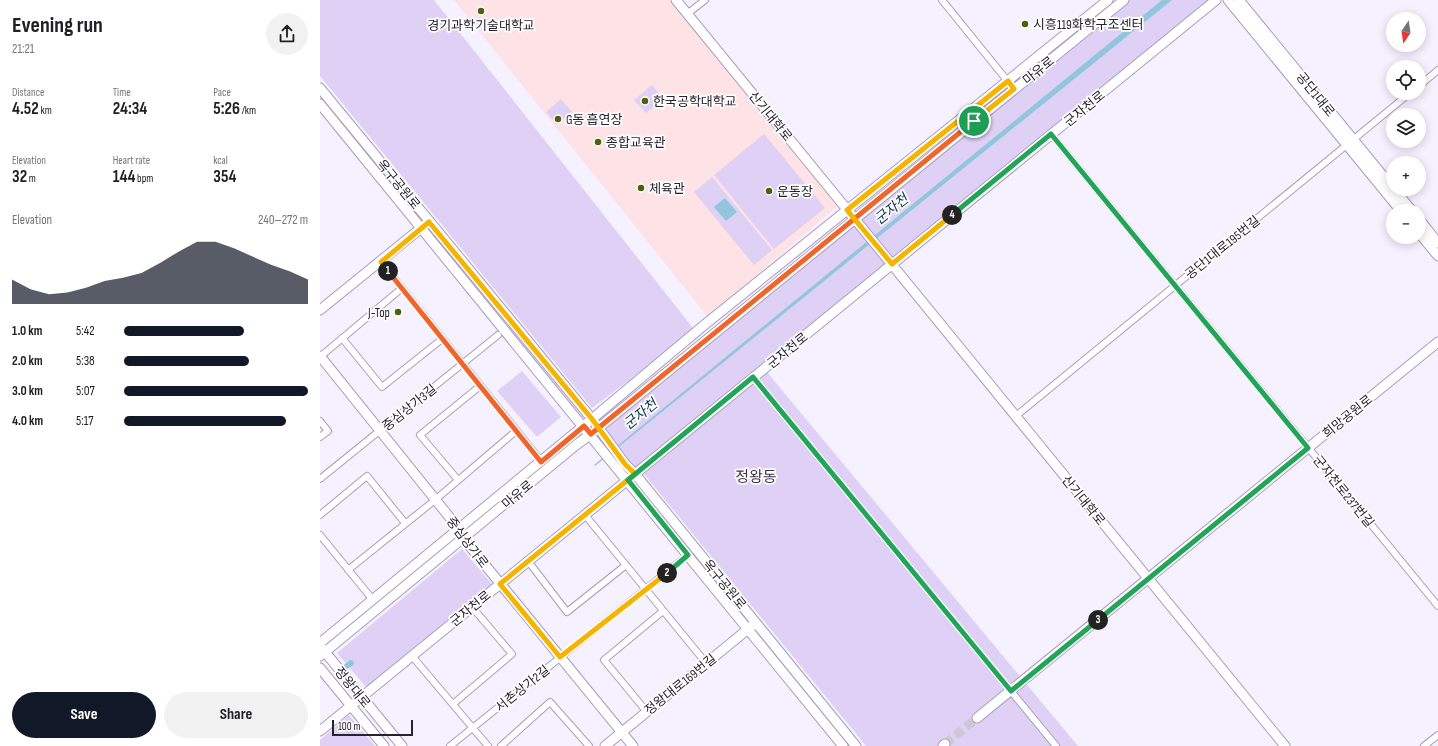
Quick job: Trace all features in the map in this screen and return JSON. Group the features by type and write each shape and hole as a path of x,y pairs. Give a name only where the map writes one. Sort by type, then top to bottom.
{"street":[{"name":"산기대학로","path":"676,0 1286,746"},
{"path":"687,14 705,0"},
{"path":"942,0 1014,89"},
{"name":"마유로","path":"320,643 541,462 703,326 1108,0"},
{"name":"마유로","path":"322,651 599,428 1124,0"},
{"name":"군자천로","path":"320,731 348,702 412,656 1216,0"},
{"path":"1228,0 1350,142 1396,204"},
{"name":"공단1대로","path":"1239,0 1350,142 1386,180"},
{"path":"1426,80 1438,70"},
{"name":"옥구공원로","path":"320,88 426,225 505,331 591,434 604,442 625,464 631,477 688,555 843,746"},
{"name":"공단1대로195번길","path":"1016,416 1401,100"},
{"name":"옥구공원로","path":"320,104 592,419 599,428 615,464 631,477 756,623 856,746"},
{"name":"군자천로237번길","path":"1051,134 1438,606"},
{"name":"공단1대로","path":"1400,196 1407,204"},
{"path":"320,310 426,225"},
{"path":"1426,227 1438,242"},
{"path":"1426,241 1438,256"},
{"path":"381,262 541,462"},
{"name":"중심상가로","path":"402,288 320,356 458,529 463,538 633,746"},
{"name":"중심상가3길","path":"320,478 498,335"},
{"path":"342,338 382,387 442,339"},
{"name":"희망공원로","path":"977,718 1438,342"},
{"path":"753,377 1056,746"},
{"path":"458,480 420,435 480,386"},
{"path":"320,421 328,431 320,438"},
{"path":"348,570 435,500 516,431"},
{"path":"320,515 367,476 405,523"},
{"path":"585,515 706,663"},
{"path":"320,535 373,600"},
{"name":"서촌상가2길","path":"450,746 688,555"},
{"path":"528,561 567,612 626,565"},
{"path":"453,704 512,654 472,607"},
{"path":"647,712 604,660 663,611"},
{"name":"정왕대로169번길","path":"605,746 756,623"},
{"name":"정왕대로","path":"322,651 402,746"},
{"path":"412,656 488,746"},
{"name":"정왕대로","path":"320,668 384,746"},
{"path":"501,746 550,702 588,746"},
{"path":"1424,746 1438,735"}],"shaded area":[{"path":"320,0 434,0 693,328 631,379 592,408 320,76"},
{"name":"한국공학대학교","path":"454,0 671,0 841,203 708,317"},
{"path":"1123,0 1216,0 635,474 599,427"},
{"path":"652,85 664,99 646,113 634,100"},
{"name":"G동 흡연장","path":"561,99 572,112 557,125 546,112"},
{"name":"운동장","path":"764,134 825,208 774,249 714,175"},
{"path":"712,177 772,250 754,265 694,192"},
{"path":"522,371 561,417 537,437 497,391"},
{"path":"766,371 1078,746 866,746 644,474"},
{"path":"462,549 492,584 367,688 337,653"},
{"path":"349,715 375,746 320,746 320,740"}],"water":[{"path":"1162,0 1172,0 595,466 594,465"},
{"path":"725,198 737,212 726,221 714,207"}],"waterway":[{"name":"군자천","path":"343,669 351,663"}],"tunnel":[{"path":"945,744 977,718"}],"place":[{"name":"경기과학기술대학교","path":"481,11"},
{"name":"시흥119화학구조센터","path":"1025,24"},
{"name":"한국공학대학교","path":"645,101"},
{"name":"G동 흡연장","path":"558,119"},
{"name":"종합교육관","path":"598,142"},
{"name":"체육관","path":"641,188"},
{"name":"운동장","path":"769,191"},
{"name":"J-Top","path":"398,312"}],"district":[{"name":"정왕동","path":"756,477"}],"route":[{"path":"974,121 855,219 599,428 591,434 584,426 541,462 381,262 429,222 592,419 599,428 625,464 635,474 500,584 560,657 688,555 628,480 753,377 1011,691 1308,448 1051,134 892,264 883,254 866,232 855,219 847,210 1008,81 1014,89 974,121"}]}
